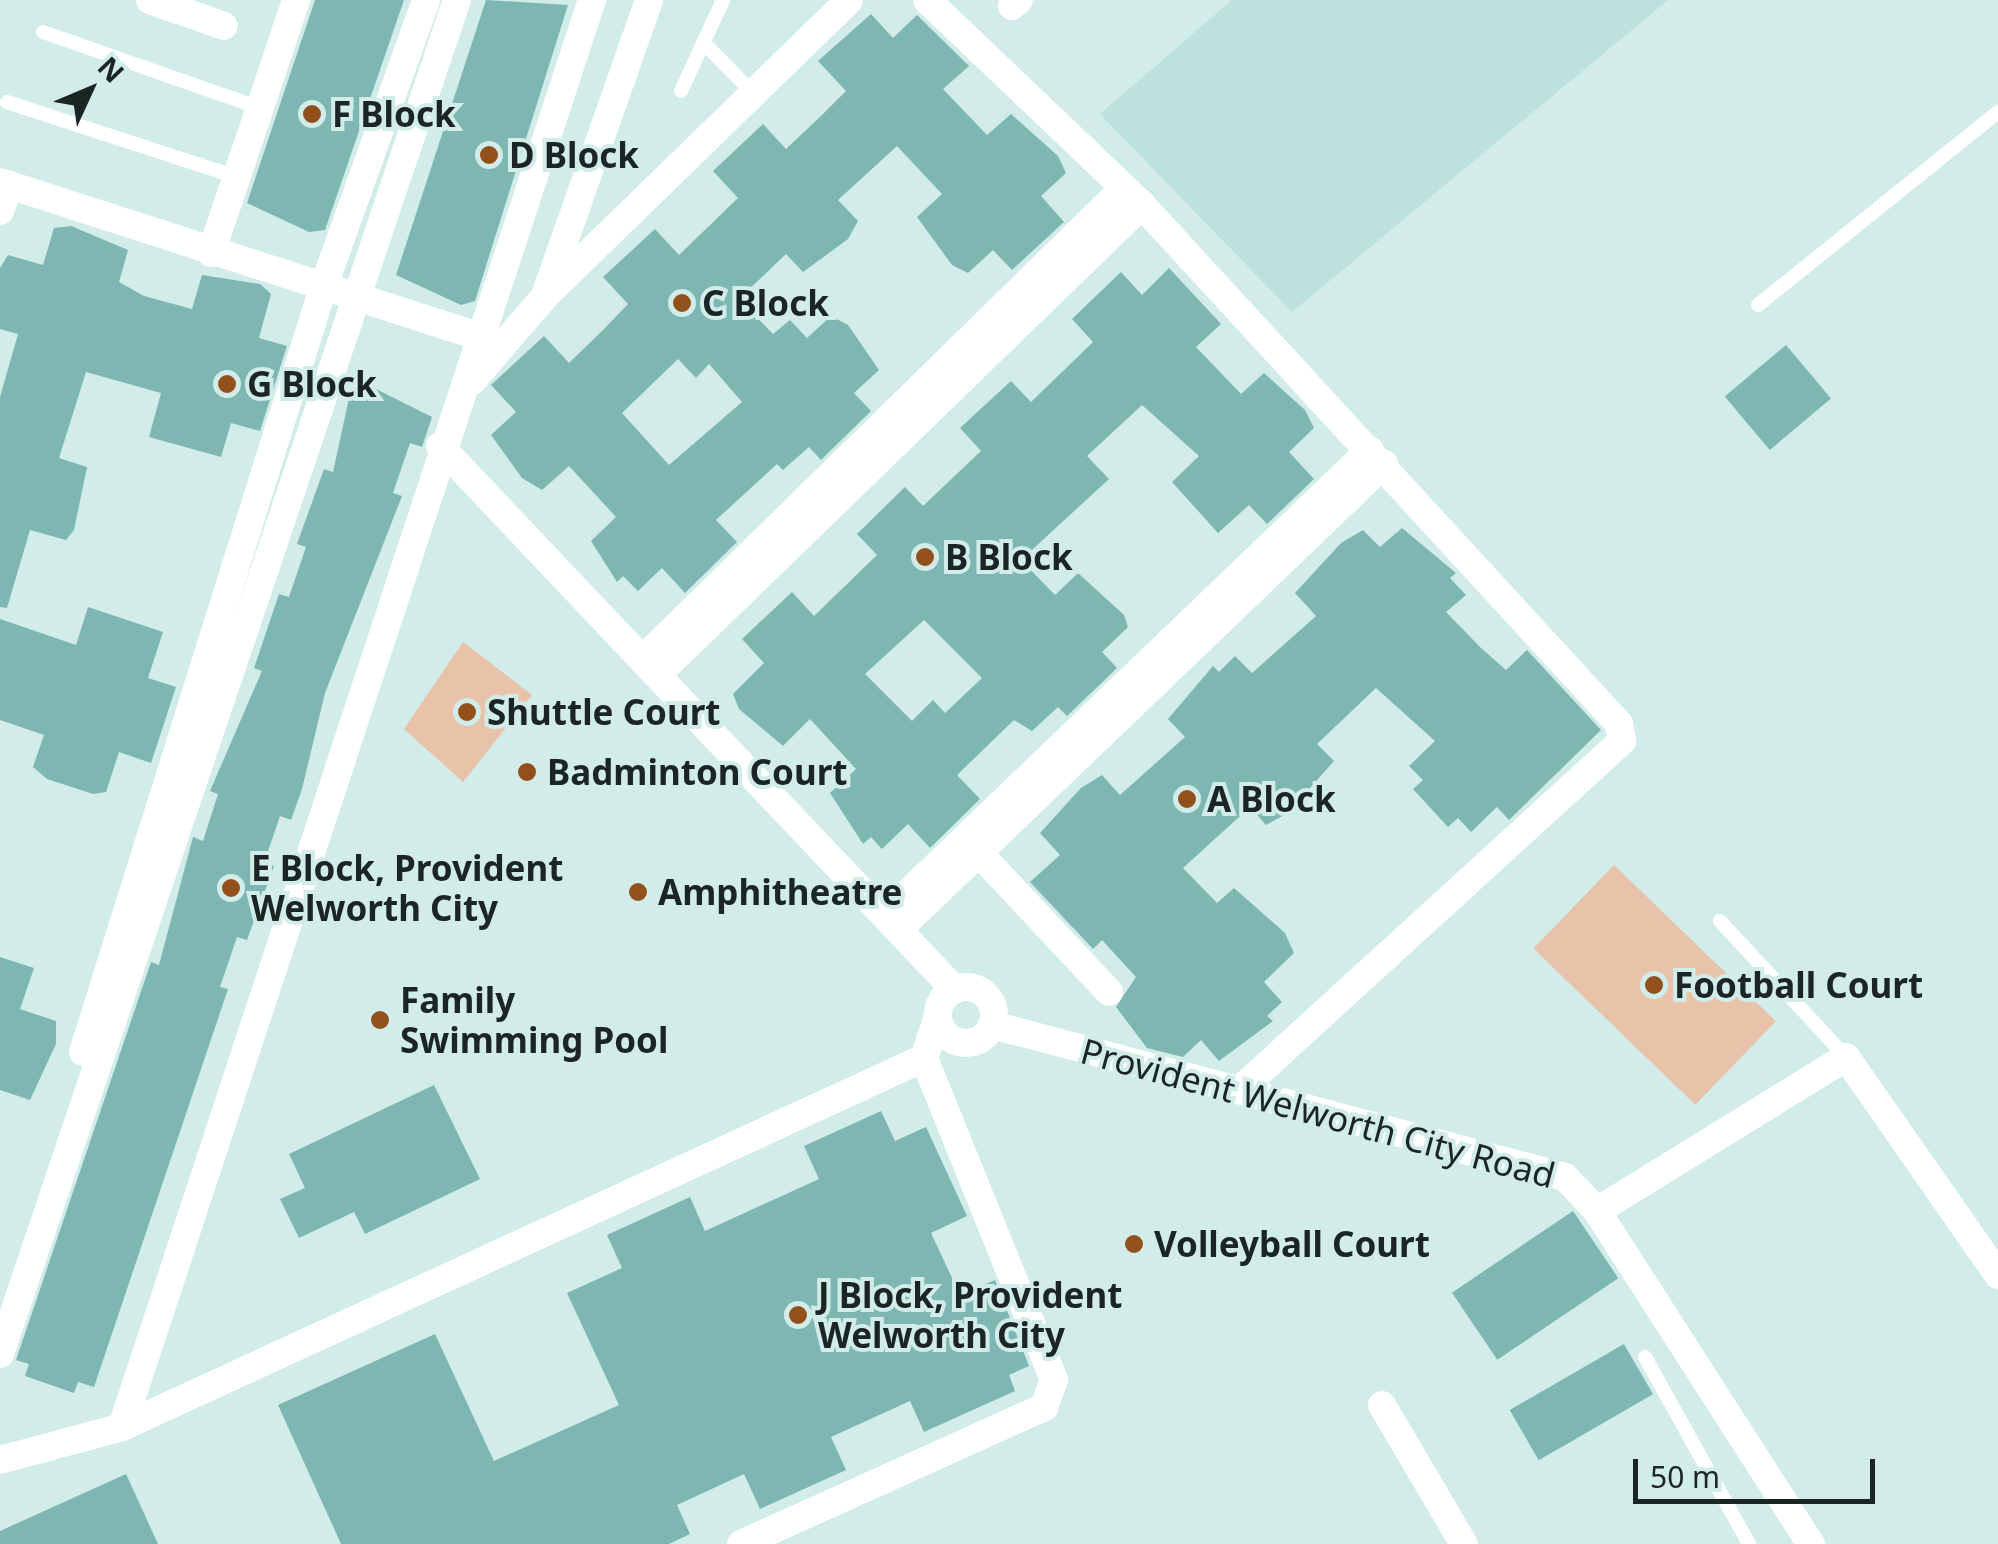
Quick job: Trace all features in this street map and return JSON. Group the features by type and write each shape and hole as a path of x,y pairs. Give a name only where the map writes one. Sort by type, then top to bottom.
{"street":[{"path":"150,0 224,26"},
{"path":"211,253 296,0"},
{"path":"0,1316 323,288 426,0"},
{"path":"0,1354 458,0"},
{"path":"122,1426 440,446 481,338 592,0"},
{"path":"545,296 649,0"},
{"path":"458,398 545,296 850,0"},
{"path":"927,0 1133,197 1612,707 1622,741 1244,1086"},
{"path":"3,192 481,338"},
{"path":"652,666 1133,197"},
{"path":"440,446 896,919 954,990 986,995 993,1026 978,1042 956,1042 938,1016"},
{"path":"896,919 979,853 1377,457"},
{"path":"896,919 1377,457"},
{"path":"979,853 1109,992"},
{"path":"742,1544 1044,1408 1054,1380 1040,1362 924,1058 938,1016 954,990"},
{"name":"Provident Welworth City Road","path":"993,1026 1244,1086 1565,1177 1597,1212 1811,1544"},
{"path":"1597,1212 1846,1056 1998,1275"},
{"path":"0,1460 122,1426 924,1058"},
{"path":"1382,1405 1464,1544"}],"lane":[{"path":"681,91 722,6 733,0"},
{"path":"43,32 260,108"},
{"path":"704,43 754,94"},
{"path":"7,102 237,177"},
{"path":"1758,305 1998,112"},
{"path":"1720,921 1846,1056"},
{"path":"1646,1357 1749,1544"}],"shaded area":[{"path":"1232,0 1668,0 1292,312 1100,114"},
{"name":"Shuttle Court","path":"463,642 532,695 463,782 404,729"},
{"name":"Football Court","path":"1614,865 1776,1021 1695,1105 1533,948"}],"building":[{"name":"F Block","path":"315,0 404,0 325,230 309,232 247,203"},
{"name":"D Block","path":"486,0 568,5 475,301 461,305 396,275"},
{"name":"C Block","path":"871,14 893,38 917,15 969,66 943,89 987,135 1011,114 1058,156 1066,173 1041,196 1064,222 1012,270 993,250 968,273 952,265 917,217 942,194 897,146 838,200 858,221 848,239 803,272 786,254 739,299 773,334 790,320 807,338 831,316 848,325 879,370 854,393 871,411 821,460 809,447 783,470 777,464 716,520 737,542 685,593 662,568 638,591 623,576 617,582 591,541 616,517 569,466 542,490 522,478 491,435 516,412 491,385 544,336 569,363 628,304 603,277 655,229 679,255 738,198 713,171 763,124 786,149 821,116 846,91 818,61","holes":["678,359 696,378 709,364 742,402 669,465 622,413"]},
{"name":"G Block","path":"71,226 128,250 119,282 144,296 192,309 202,275 260,284 271,294 259,338 287,346 260,431 231,423 221,457 149,437 161,393 86,372 59,458 87,467 74,530 66,540 30,530 7,608 0,607 0,397 18,334 0,329 0,268 8,255 43,265 54,228"},
{"name":"B Block","path":"1169,268 1221,324 1196,347 1241,394 1264,373 1305,410 1314,428 1289,452 1314,479 1267,524 1249,505 1218,533 1172,482 1199,456 1142,405 1087,456 1109,479 1021,560 1055,595 1078,573 1124,615 1128,627 1102,652 1117,668 1067,716 1058,707 1032,731 1014,720 957,775 980,799 930,848 908,824 882,849 871,837 863,844 830,793 856,769 810,719 783,746 739,709 733,694 764,663 742,639 792,592 814,616 877,555 857,534 905,487 923,506 981,451 960,428 1011,381 1031,402 1093,342 1072,319 1121,272 1142,295","holes":["924,620 982,678 945,713 933,700 912,721 865,674"]},
{"path":"1786,345 1831,399 1770,450 1725,396"},
{"name":"E Block, Provident Welworth City","path":"370,386 432,417 422,447 410,443 393,493 402,496 325,693 302,789 291,820 280,816 264,863 274,866 247,940 237,937 220,987 228,989 94,1387 78,1382 74,1393 25,1376 29,1364 16,1360 151,962 159,965 193,837 203,841 218,794 210,791 262,671 254,668 279,594 289,597 306,547 297,544 324,469 333,472 351,389 366,395"},
{"name":"A Block","path":"1402,528 1456,573 1450,578 1466,595 1446,612 1481,648 1506,670 1527,650 1601,730 1509,820 1497,807 1471,832 1458,818 1448,827 1413,789 1423,780 1409,766 1435,741 1376,688 1317,744 1334,761 1288,813 1266,825 1250,807 1183,868 1217,903 1234,888 1285,933 1294,953 1264,982 1282,1002 1267,1016 1273,1021 1219,1061 1201,1040 1183,1057 1147,1048 1116,1007 1136,977 1102,940 1093,949 1030,882 1060,855 1040,833 1081,788 1102,775 1120,795 1185,737 1168,719 1213,666 1219,672 1235,656 1252,673 1316,616 1295,593 1341,543 1363,530 1380,547"},
{"path":"88,607 163,632 148,678 176,687 151,763 119,752 106,792 93,794 47,779 33,767 44,735 0,720 0,619 76,645"},
{"path":"0,957 34,968 20,1009 56,1021 56,1044 30,1100 0,1090"},
{"path":"434,1085 480,1179 365,1234 354,1212 299,1238 280,1199 305,1188 289,1154"},
{"name":"J Block, Provident Welworth City","path":"881,1111 895,1141 926,1127 967,1216 931,1233 960,1295 995,1280 1029,1366 1009,1375 1015,1391 924,1432 910,1401 831,1437 846,1470 760,1509 744,1474 677,1505 690,1534 669,1544 341,1544 278,1405 435,1334 494,1461 619,1405 567,1293 622,1268 607,1235 690,1197 705,1231 819,1179 804,1146"},
{"path":"1573,1211 1618,1278 1497,1360 1452,1293"},
{"path":"1624,1344 1653,1394 1539,1460 1510,1410"},
{"path":"126,1474 158,1544 0,1544 0,1531"}],"place":[{"name":"F Block","path":"312,114"},
{"name":"D Block","path":"489,155"},
{"name":"C Block","path":"682,303"},
{"name":"G Block","path":"227,384"},
{"name":"B Block","path":"925,557"},
{"name":"Shuttle Court","path":"467,712"},
{"name":"Badminton Court","path":"527,772"},
{"name":"A Block","path":"1187,799"},
{"name":"E Block, Provident Welworth City","path":"231,888"},
{"name":"Amphitheatre","path":"638,892"},
{"name":"Football Court","path":"1654,985"},
{"name":"Family Swimming Pool","path":"380,1020"},
{"name":"Volleyball Court","path":"1134,1244"},
{"name":"J Block, Provident Welworth City","path":"798,1315"}]}
